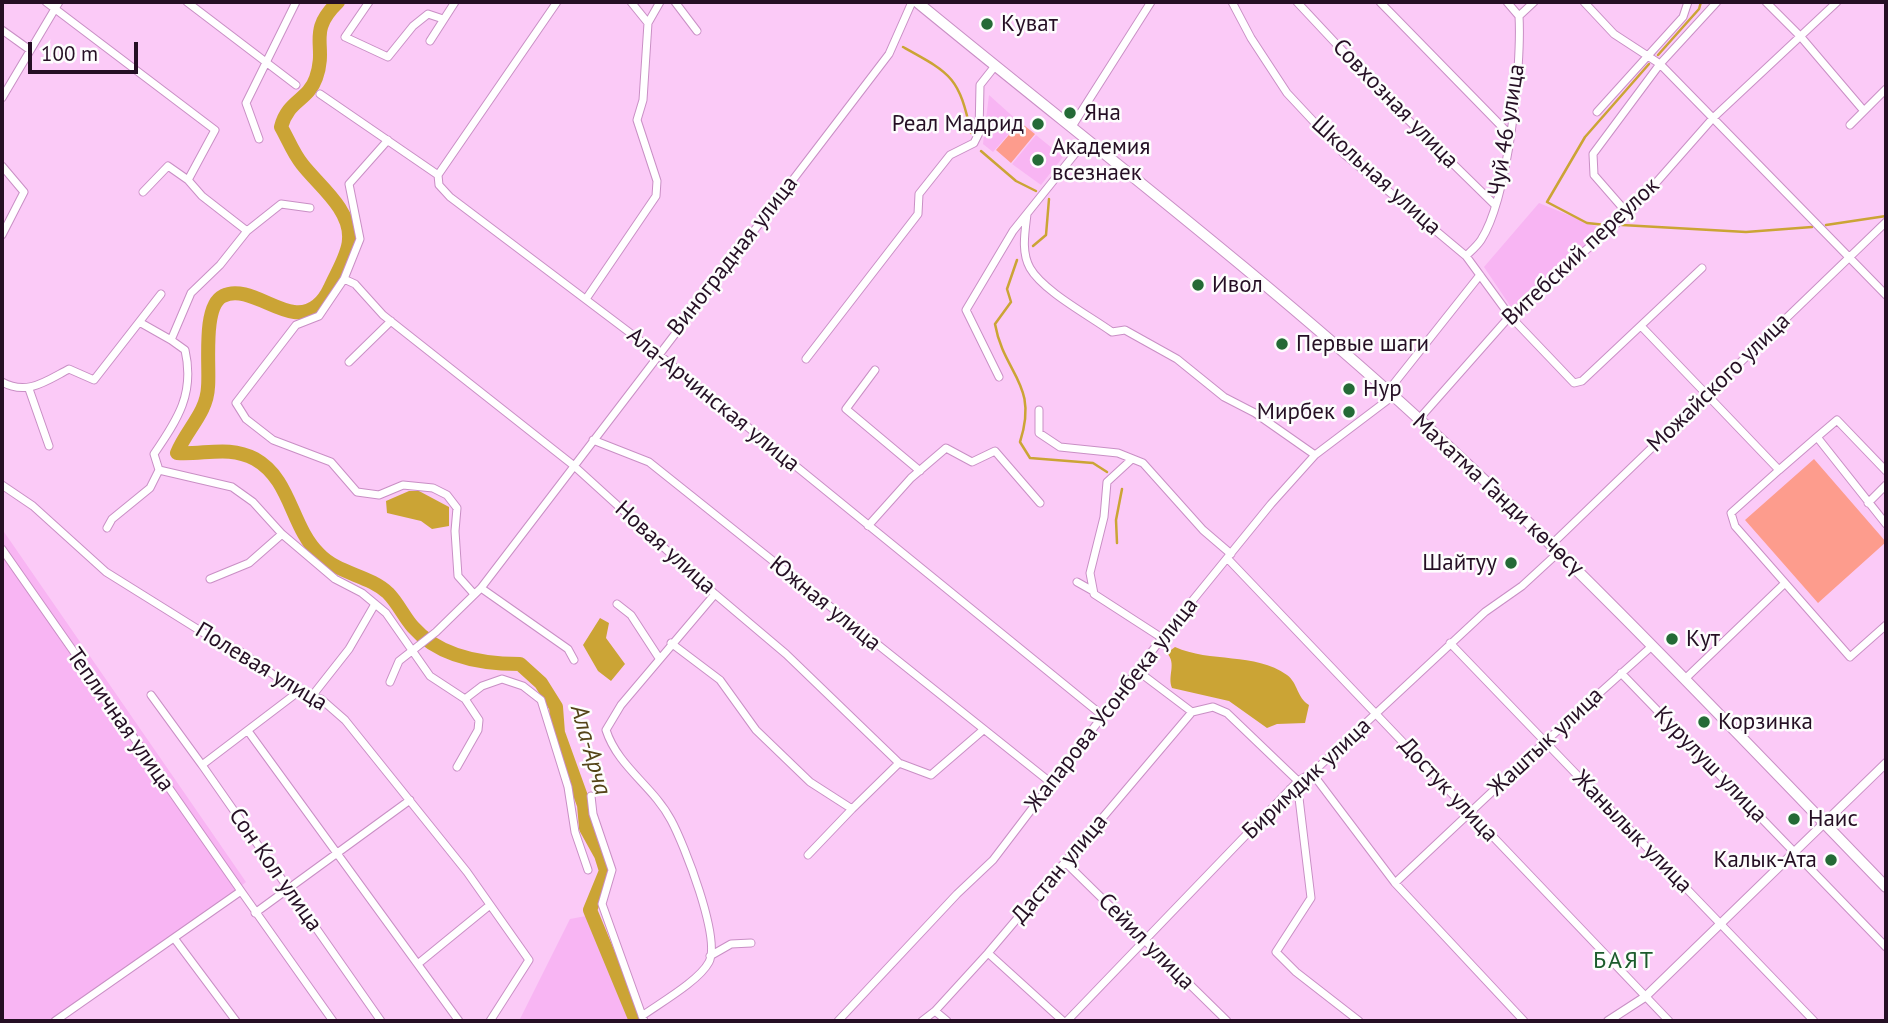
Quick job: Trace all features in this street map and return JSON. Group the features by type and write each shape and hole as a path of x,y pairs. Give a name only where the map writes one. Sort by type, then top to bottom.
{"main road":[{"name":"Махатма Ганди көчөсү","path":"917,2 1419,419 1556,548 1886,887"}],"street":[{"path":"46,2 57,5 215,131 187,180"},
{"path":"187,2 296,85"},
{"path":"259,139 246,103 296,2"},
{"path":"369,2 345,37 388,57 413,26 428,14 443,19"},
{"path":"430,41 455,2"},
{"path":"438,175 557,2"},
{"path":"631,2 648,23"},
{"path":"586,299 656,196 657,181 637,120 643,100 648,23 660,2"},
{"path":"674,2 697,31"},
{"name":"Виноградная улица","path":"390,682 400,662 422,645 481,588 888,54 912,2"},
{"path":"1071,128 1151,2"},
{"name":"Школьная улица","path":"1232,2 1251,38 1287,93 1344,154 1466,256 1510,316 1570,380 1578,384 1641,326"},
{"name":"Совхозная улица","path":"1297,2 1399,111 1495,205"},
{"path":"1380,2 1511,136"},
{"path":"1507,2 1519,16 1534,2"},
{"path":"1584,2 1614,34 1660,64 1886,295"},
{"path":"1597,112 1688,12 1688,2"},
{"path":"1628,214 1594,175 1593,154 1660,64 1717,2"},
{"path":"1766,2 1801,37 1864,111"},
{"name":"Витебский переулок","path":"1419,419 1510,316 1628,214 1713,118 1837,2"},
{"path":"2,98 57,5"},
{"name":"Чуй 46 улица","path":"1466,256 1481,240 1495,205 1511,136 1521,44 1519,16"},
{"path":"2,30 30,50"},
{"path":"806,359 918,214 919,194 950,155 974,144 979,133 980,85 995,66"},
{"path":"1850,125 1886,89"},
{"name":"Ала-Арчинская улица","path":"320,94 438,175 439,185 450,197 657,354 1103,716"},
{"path":"388,140 349,184 360,239 344,279 319,316 296,325 236,403 246,419 272,440 331,462 357,492 379,495 403,485 433,488 447,495 457,508 455,531 458,576 474,594"},
{"path":"999,377 966,310 1027,214 1086,141"},
{"path":"2,166 24,192 2,235"},
{"path":"143,191 168,166 247,231"},
{"path":"172,340 191,293 220,265 247,231 281,204 310,208"},
{"path":"1027,214 1024,246 1031,269 1049,287 1112,332 1125,330 1177,359 1224,397 1255,413 1315,455"},
{"name":"Можайского улица","path":"1556,548 1707,394 1886,222"},
{"path":"1703,268 1641,326 1779,470"},
{"name":"Жапарова Усонбека улица","path":"840,1021 957,894 993,860 1050,782 1139,672 1162,638 1230,556 1315,455 1390,394 1480,275"},
{"name":"Новая улица","path":"344,279 355,284 391,321 573,466 715,594 786,653 900,763 931,775 982,731"},
{"path":"2,382 12,388 29,389 69,369 94,380 161,294"},
{"path":"349,362 391,321"},
{"path":"107,528 112,519 150,488 159,470 154,454 178,419 191,373 186,350 141,323"},
{"path":"875,370 846,410 920,471"},
{"path":"29,389 49,446"},
{"path":"1039,410 1039,433 1059,447 1118,453 1132,459 1107,482 1104,517 1090,573 1093,591"},
{"path":"1886,471 1837,420 1737,505 1731,520 1850,657 1886,625"},
{"path":"1816,437 1886,524"},
{"name":"Южная улица","path":"593,440 649,462 982,731 1050,782"},
{"path":"868,526 946,447 972,462 995,451 1040,503"},
{"name":"Достук улица","path":"1132,459 1143,463 1469,813 1669,1021"},
{"path":"159,470 232,487 253,502 282,534 335,579 386,613 430,676 465,699 479,720 478,730 457,767"},
{"name":"Полевая улица","path":"2,485 33,506 106,572 223,645 241,652 298,691 321,699 345,720 410,800 529,960 490,1021"},
{"path":"1868,503 1886,485"},
{"path":"211,579 249,563 282,534"},
{"name":"Биримдик улица","path":"1065,1021 1298,781 1312,773 1556,548"},
{"name":"Тепличная улица","path":"2,549 255,913 334,1021"},
{"path":"1077,582 1162,638"},
{"path":"1685,679 1785,583"},
{"path":"481,588 568,649 574,660"},
{"path":"591,796 593,814 612,870 602,904 643,1019 709,962 712,937 692,873 670,818 612,749 606,730 621,705 715,594"},
{"path":"312,696 349,649 375,604"},
{"path":"617,604 631,615 659,658"},
{"path":"671,643 720,680 756,730 810,782 852,809"},
{"name":"Жанылык улица","path":"1450,643 1814,1021"},
{"name":"Жаштык улица","path":"1395,883 1546,741 1653,646"},
{"path":"1139,672 1192,712 1213,707 1227,713 1298,781"},
{"name":"Курулуш улица","path":"1621,673 1886,947"},
{"path":"465,699 482,686 502,679 523,686 541,700 568,787 575,832 588,870"},
{"path":"202,765 298,691"},
{"name":"Сон Кол улица","path":"152,695 381,1021"},
{"name":"Дастан улица","path":"922,1020 935,1011 988,953 1192,712"},
{"path":"248,731 459,1021"},
{"path":"808,855 900,763"},
{"path":"1608,1021 1645,997 1886,763"},
{"path":"1312,773 1395,883 1524,1021"},
{"path":"1290,789 1299,799 1311,898 1276,952 1296,972 1359,1021"},
{"path":"255,913 410,800"},
{"name":"Сейил улица","path":"1066,863 1227,1021"},
{"path":"55,1021 241,891"},
{"path":"419,963 490,905"},
{"path":"174,937 236,1021"},
{"path":"710,956 731,944 751,943"},
{"path":"988,953 1065,1021"},
{"path":"935,1011 947,1021"}],"shaded area":[{"name":"Академия всезнаек","path":"989,95 1019,122 993,152 983,144"},
{"path":"1020,122 1035,134 1011,163 996,150"},
{"name":"Академия всезнаек","path":"1036,135 1063,157 1041,185 1012,164"},
{"path":"1539,203 1605,230 1513,310 1484,267"},
{"path":"1814,459 1886,542 1818,603 1745,520"},
{"path":"409,491 419,491 449,507 449,526 432,529 421,521 387,513 386,501"},
{"path":"2,529 246,882 174,938 50,1021 2,1021"},
{"path":"600,618 609,623 606,638 625,664 611,681 598,671 583,645"},
{"path":"1175,647 1203,655 1261,663 1287,675 1309,705 1305,723 1277,724 1267,728 1229,701 1172,688 1172,666 1167,653"},
{"path":"586,916 629,1021 519,1021 570,919"}],"waterway":[{"name":"Ала-Арча","path":"338,2 328,13 320,31 320,56 316,78 308,92 288,111 281,127 299,160 332,198 345,218 349,239 347,251 327,293 320,303 306,311 294,312 249,296 231,293 216,302 208,338 207,396 177,453 226,451 255,459 276,478 302,531 319,554 335,566 372,582 388,593 424,637 462,657 520,664 541,683 556,707 558,733 584,805 586,828 601,855 606,871 590,910 636,1021"},
{"path":"1658,55 1699,9 1701,2"},
{"path":"903,47 933,64 951,79 962,100 971,133"},
{"path":"1606,225 1587,223 1547,202 1585,137 1649,64"},
{"path":"981,151 1016,181 1036,191"},
{"path":"1033,246 1046,235 1049,199"},
{"path":"1826,225 1886,216"},
{"path":"1622,225 1746,232 1812,227"},
{"path":"1017,260 1007,289 1011,302 995,324 1005,356 1023,392 1025,422 1020,442 1030,458 1093,463 1107,472"},
{"path":"1117,543 1116,520 1122,489"}],"place":[{"name":"Куват","path":"987,24"},
{"name":"Яна","path":"1070,113"},
{"name":"Реал Мадрид","path":"1038,124"},
{"name":"Академия всезнаек","path":"1038,160"},
{"name":"Ивол","path":"1198,285"},
{"name":"Первые шаги","path":"1282,344"},
{"name":"Нур","path":"1349,389"},
{"name":"Мирбек","path":"1349,412"},
{"name":"Шайтуу","path":"1511,563"},
{"name":"Кут","path":"1672,639"},
{"name":"Корзинка","path":"1704,722"},
{"name":"Наис","path":"1794,819"},
{"name":"Калык-Ата","path":"1831,860"}],"district":[{"name":"БАЯТ","path":"1624,961"}]}
